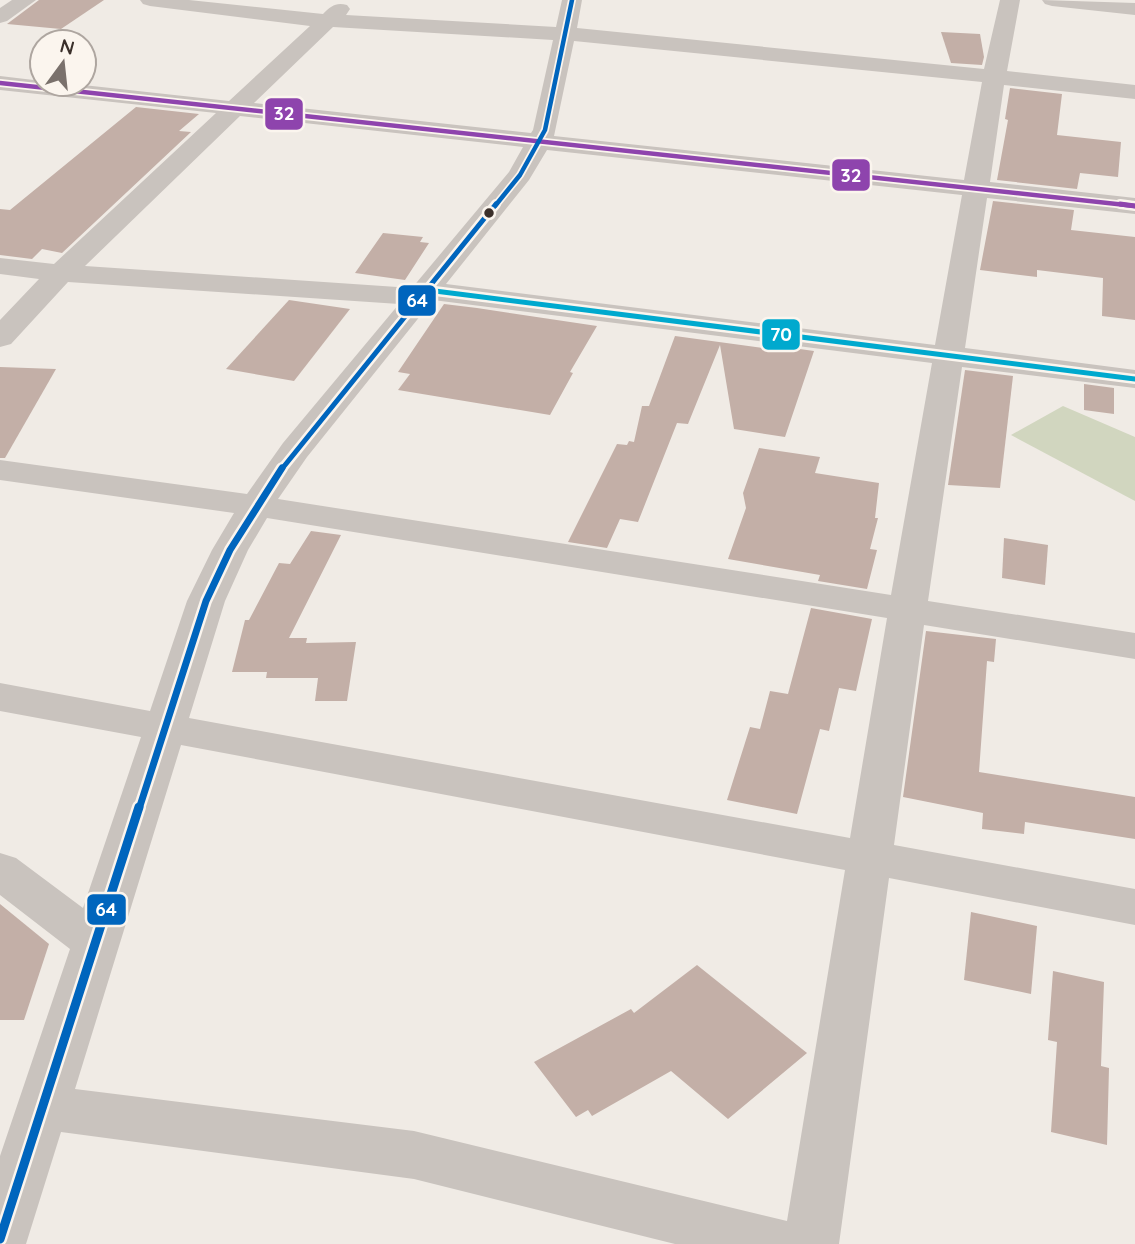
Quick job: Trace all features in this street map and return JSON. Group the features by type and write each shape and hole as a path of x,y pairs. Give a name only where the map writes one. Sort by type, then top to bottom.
{"street":[{"path":"0,17 26,0"},
{"path":"149,0 207,10 327,20 568,17 995,77 1135,92"},
{"path":"0,338 61,274 349,0"},
{"path":"811,1244 907,611 1010,0"},
{"path":"1052,0 1135,9"},
{"path":"0,1240 206,601 230,550 256,506 295,450 520,175 545,130 568,17"},
{"path":"0,83 1135,206"},
{"path":"0,265 61,274 424,293 1135,379"},
{"path":"0,470 256,506 1135,646"},
{"path":"0,697 1135,906"},
{"path":"0,870 95,943"},
{"path":"43,1107 414,1155 779,1244"}],"green space":[{"path":"1063,406 1135,437 1135,501 1011,435"}],"building":[{"path":"39,0 104,0 62,28 7,24"},
{"path":"941,32 980,34 984,57 982,65 951,63"},
{"path":"1010,88 1062,94 1057,135 1121,142 1118,177 1080,173 1077,189 997,180 1008,120 1005,119"},
{"path":"136,107 199,114 179,131 191,132 62,253 42,249 32,259 0,255 0,209 10,210"},
{"path":"993,201 1074,210 1071,230 1135,237 1135,320 1102,316 1103,278 1037,270 1037,277 980,270"},
{"path":"383,233 423,237 420,242 429,243 405,280 355,273"},
{"path":"289,300 350,309 294,381 226,369"},
{"path":"444,304 597,326 570,372 573,373 550,415 398,390 410,374 398,372"},
{"path":"675,336 763,348 764,344 814,351 785,437 734,429 720,345 688,424 677,423 638,522 620,519 607,548 568,542 617,444 627,445 629,441 634,442 642,406 649,406"},
{"path":"0,367 56,369 5,458 0,458"},
{"path":"965,370 1013,376 1000,488 948,485"},
{"path":"1084,384 1114,388 1114,414 1084,410"},
{"path":"759,448 820,457 815,473 879,483 875,518 878,518 870,549 877,550 867,589 818,581 820,575 728,559 746,508 743,493"},
{"path":"311,531 341,535 289,638 307,638 306,643 356,642 347,701 315,701 318,678 266,678 267,672 232,672 245,620 249,620 279,563 290,564"},
{"path":"1004,538 1048,545 1045,585 1002,578"},
{"path":"811,608 872,619 856,691 839,688 829,731 820,729 797,814 727,800 750,727 760,729 770,691 788,694"},
{"path":"926,631 996,639 994,662 987,661 979,772 1135,797 1135,839 1025,822 1024,834 982,829 983,813 903,797"},
{"path":"0,904 49,944 24,1020 0,1020"},
{"path":"971,912 1037,926 1031,994 964,980"},
{"path":"697,965 807,1053 728,1119 671,1071 592,1116 588,1110 576,1117 534,1062 631,1009 634,1013"},
{"path":"1053,971 1104,982 1101,1066 1109,1068 1107,1145 1051,1132 1057,1042 1048,1040"}],"transit line":[{"name":"64","path":"0,1239 206,601 230,550 256,506 295,450 520,175 545,130 572,0"},
{"name":"32","path":"0,83 1135,206"},
{"name":"70","path":"427,290 1135,379"}]}
